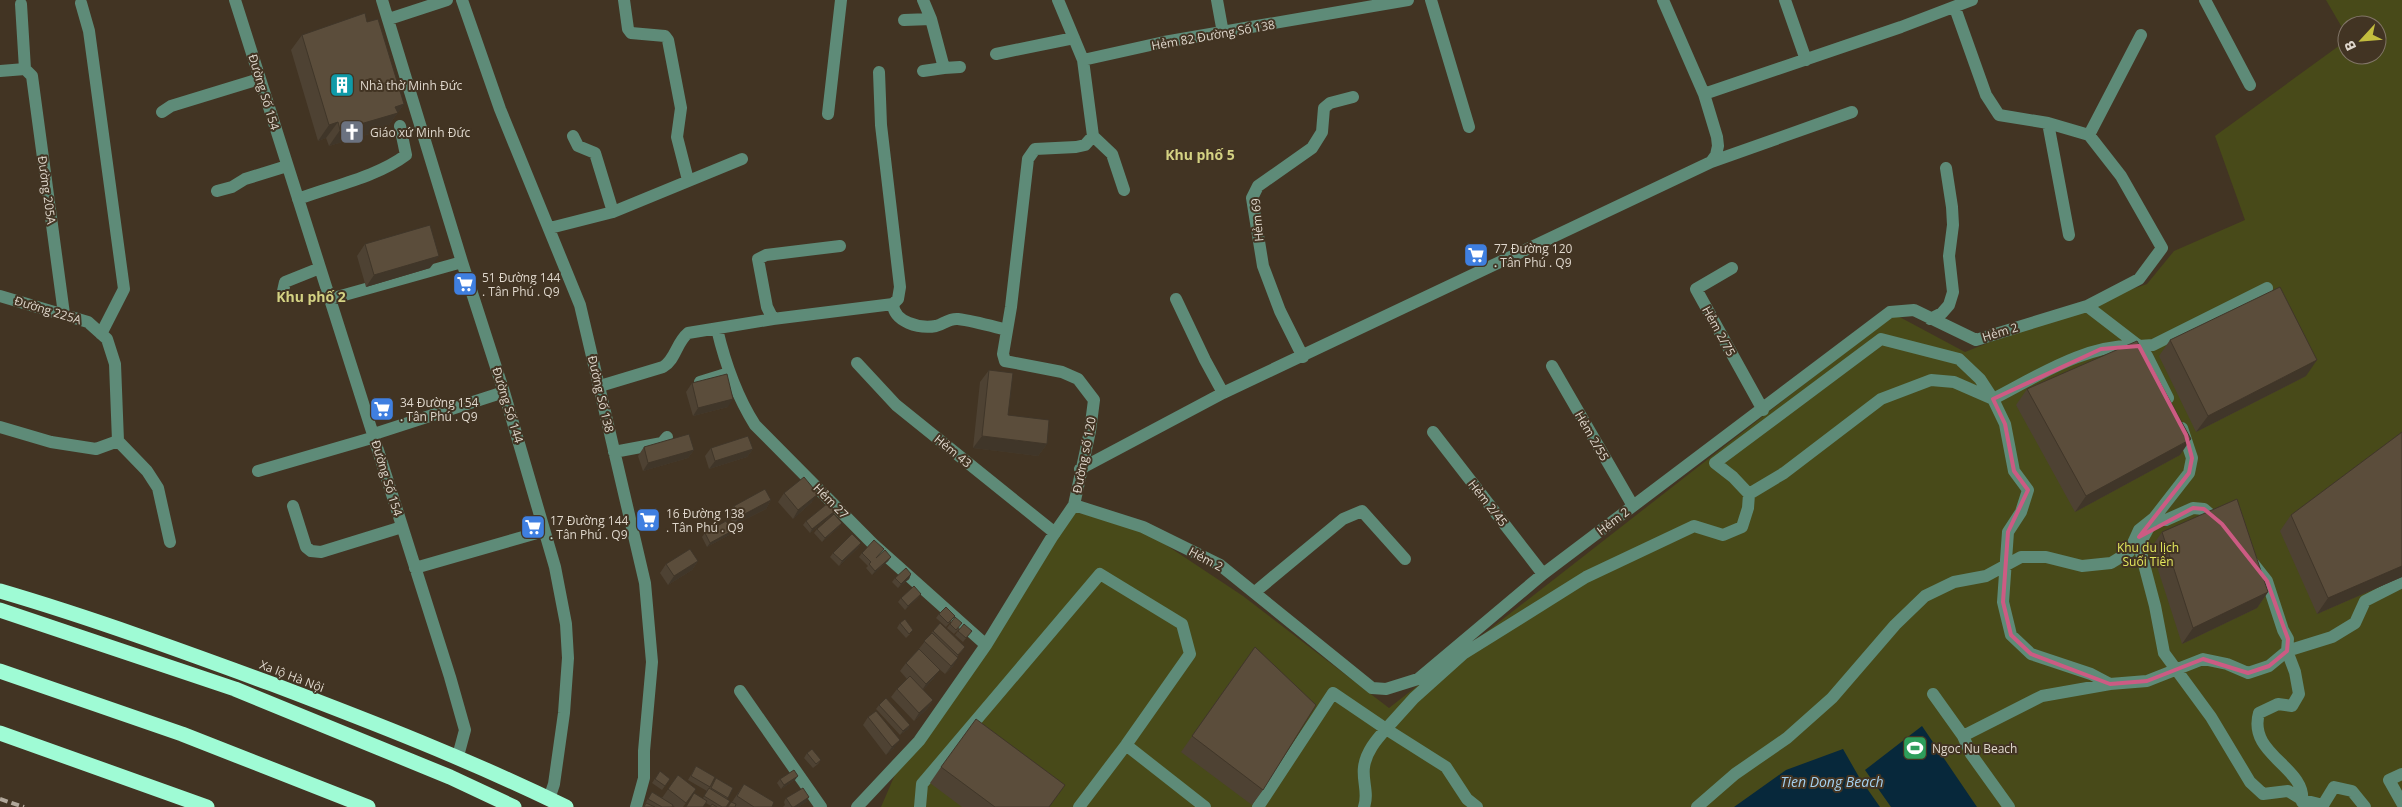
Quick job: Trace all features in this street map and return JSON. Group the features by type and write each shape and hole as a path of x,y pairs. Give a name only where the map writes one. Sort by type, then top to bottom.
{"highway":[{"name":"Xa lộ Hà Nội","path":"0,590 159,642 458,756 566,807"},
{"path":"0,610 235,690 450,776 514,807"},
{"path":"0,671 182,734 368,807"},
{"path":"0,733 207,807"},
{"path":"450,776 458,756"}],"street":[{"name":"Đường Số 154","path":"235,0 374,435 465,730 458,756"},
{"path":"382,0 389,19 448,0"},
{"name":"Đường Số 138","path":"462,0 500,109 580,305 645,582 652,662 644,750 644,778 636,807"},
{"path":"624,0 628,29 631,33 665,36 668,40 681,108 677,137 688,180"},
{"path":"828,114 841,0"},
{"path":"923,0 931,19 944,68"},
{"path":"1058,0 1083,60 1093,136 1112,154 1124,190"},
{"path":"1216,0 1223,33"},
{"name":"Hẻm 82 Đường Số 138","path":"1083,60 1164,42 1408,0"},
{"path":"1431,0 1469,127"},
{"path":"1663,0 1704,94 1718,146 1716,155 1711,162"},
{"path":"1785,0 1806,60"},
{"path":"1704,94 1955,8 1972,0"},
{"path":"2205,0 2250,85"},
{"path":"81,3 89,31 124,289 101,334"},
{"name":"Đường 205A","path":"22,4 25,69 32,76 64,314"},
{"path":"1955,8 1986,94 2000,114 2048,123 2089,135 2141,35"},
{"name":"Đường Số 144","path":"389,19 462,262 504,392 555,566 566,624 568,658 557,767 549,799"},
{"path":"904,20 931,19"},
{"path":"996,54 1074,38"},
{"path":"923,71 960,67"},
{"path":"0,70 25,69"},
{"path":"600,386 663,367 670,363 681,339 688,333 773,319 893,304 898,299 900,287 881,125 879,72"},
{"path":"162,112 171,106 259,79"},
{"name":"Hẻm 69","path":"1303,357 1280,311 1263,266 1252,198 1258,186 1312,148 1322,132 1324,108 1330,104 1353,97"},
{"path":"1080,469 1223,393 1303,357 1711,162 1852,112"},
{"path":"2048,123 2069,235"},
{"path":"298,199 382,170 406,155 400,126"},
{"name":"Hẻm 2","path":"1074,505 1143,528 1220,565 1256,592 1372,688 1386,689 1418,679 1543,574 1763,410 1890,312 1914,310 1976,340 2087,306 2139,279 2162,248 2121,176 2089,135"},
{"path":"573,136 578,146 595,153 613,212"},
{"name":"Đường số 120","path":"858,807 919,741 986,645 1055,532 1074,505 1080,469 1090,431 1094,400 1078,379 1062,372 1005,360 1003,354 1008,330 1028,159 1035,149 1085,145 1093,136"},
{"path":"550,228 613,212 742,159"},
{"path":"217,191 232,187 245,179 287,166"},
{"path":"1930,319 1942,313 1949,305 1952,292 1949,256 1953,225 1946,168"},
{"path":"773,319 767,307 758,259 766,255 840,246"},
{"path":"330,299 462,262"},
{"path":"283,291 285,282 320,268"},
{"name":"Hẻm 2/75","path":"1732,268 1696,289 1763,410"},
{"path":"1993,399 2057,366 2101,349 2123,345 2153,345 2267,288"},
{"name":"Đường 225A","path":"0,296 88,322 107,339 116,364 118,441"},
{"path":"1176,299 1223,393"},
{"path":"893,304 897,318 910,323 934,326 947,320 958,319 1008,330"},
{"path":"2087,306 2139,346 2147,356 2189,446 2192,458 2189,473 2154,518 2143,538 2141,552 2155,606 2164,653 2211,717 2250,782 2263,794 2288,791 2301,803 2323,805 2334,787 2352,791 2366,807"},
{"name":"Hẻm 27","path":"717,329 729,372 743,406 755,425 873,544 986,645"},
{"path":"1364,807 1368,797 1364,768 1373,743 1414,698 1463,654 1586,577 1694,526 1722,535 1742,527 1748,508 1749,494 1733,477 1715,463 1881,339 1959,359 1980,379 1993,399 2005,424 2014,471 2028,490 2021,512 2008,532 2003,602 2011,635 2031,654 2091,674 2110,684"},
{"name":"Hẻm 43","path":"857,363 896,405 1055,532"},
{"name":"Hẻm 2/55","path":"1552,366 1633,506"},
{"path":"700,382 729,372"},
{"path":"1749,494 1784,473 1881,399 1931,380 1954,382 1993,399"},
{"path":"258,471 504,392"},
{"path":"0,427 51,442 96,449 118,441 147,471 158,488 170,542"},
{"name":"Hẻm 2/45","path":"1433,432 1543,574"},
{"path":"614,452 662,443 667,437"},
{"path":"293,506 306,547 310,551 321,552 402,527"},
{"path":"1696,807 1734,774 1787,738 1832,698 1895,625 1925,596 1954,582 1986,576 2021,557 2046,557 2082,566 2111,563 2129,552 2138,530 2154,518 2166,520 2193,508 2204,509 2227,531"},
{"path":"1256,592 1344,519 1362,511 1405,559"},
{"path":"415,568 544,531"},
{"path":"2244,552 2267,581 2283,630 2288,639 2287,651 2296,672 2299,694 2292,706 2278,704 2259,713 2255,725 2263,743 2295,777 2301,803"},
{"path":"920,807 922,784 1100,574 1182,624 1190,654 1126,745 1079,807"},
{"path":"1963,736 2042,696 2110,684 2147,681 2204,659 2227,664 2248,673 2269,666 2287,651 2332,637 2355,623 2364,600 2402,582"},
{"path":"740,692 821,807"},
{"path":"1258,807 1333,693 1446,767 1467,798 1477,807"},
{"path":"1933,694 1963,736 1971,754 2009,807"},
{"path":"1126,745 1205,807"},
{"path":"2402,774 2389,780 2402,803"}],"highlighted area":[{"path":"2139,346 2186,435 2192,458 2189,473 2139,537 2193,508 2204,509 2222,524 2267,581 2288,639 2287,651 2269,666 2248,673 2203,659 2147,681 2110,684 2031,654 2011,635 2003,602 2008,532 2028,490 2014,471 2005,424 1993,399 2101,349"}],"green space":[{"name":"Khu du lịch Suối Tiên","path":"2326,0 2402,0 2402,807 881,807 900,763 1074,512 1139,527 1243,596 1389,708 1894,314 1965,352 2074,309 2147,284 2174,251 2245,220 2215,136 2337,47 2337,65 2387,65 2387,15 2337,15 2337,19"}],"water":[{"name":"Ngoc Nu Beach","path":"1922,726 1977,807 1891,807 1865,770"},
{"name":"Tien Dong Beach","path":"1843,749 1859,777 1880,807 1734,807 1786,770"}],"building":[{"name":"Nhà thờ Minh Đức","path":"365,13 367,22 378,19 404,104 395,107 398,113 340,130 338,122 329,125 302,35"},
{"path":"430,225 439,256 374,275 365,244"},
{"path":"2280,287 2317,360 2208,416 2170,340"},
{"path":"2137,341 2191,439 2086,496 2027,389"},
{"path":"989,370 1013,373 1008,415 1049,420 1047,444 982,436"},
{"path":"727,374 733,399 698,408 692,383"},
{"path":"2402,432 2402,566 2328,598 2291,515"},
{"path":"689,434 694,450 648,463 644,447"},
{"path":"748,436 753,449 715,461 711,448"},
{"path":"804,477 818,494 798,510 784,493"},
{"path":"765,489 771,500 739,517 734,506"},
{"path":"2237,499 2268,592 2193,628 2162,532"},
{"path":"828,503 835,511 812,529 806,521"},
{"path":"834,514 842,523 825,538 817,529"},
{"path":"726,521 732,531 710,543 705,533"},
{"path":"852,534 861,543 842,561 833,553"},
{"path":"874,540 884,549 876,558 885,550 891,557 875,571 869,564 871,562 862,553"},
{"path":"690,549 698,561 674,576 666,564"},
{"path":"906,568 911,574 901,584 895,578"},
{"path":"914,586 921,594 908,606 901,598"},
{"path":"946,607 955,616 948,623 939,614"},
{"path":"955,617 962,623 956,630 950,624"},
{"path":"905,619 913,630 909,634 900,623"},
{"path":"940,623 965,647 958,655 933,631"},
{"path":"964,624 972,631 966,638 958,631"},
{"path":"932,633 958,658 951,666 924,641"},
{"path":"1255,647 1316,705 1263,790 1192,736"},
{"path":"919,649 940,670 926,684 906,663"},
{"path":"910,676 933,700 919,713 897,689"},
{"path":"886,698 910,725 903,731 879,705"},
{"path":"876,711 900,740 892,747 868,717"},
{"path":"976,719 1065,785 1049,807 995,807 941,767"},
{"path":"812,749 821,760 816,764 807,753"},
{"path":"696,766 715,777 710,787 691,776"},
{"path":"794,770 798,776 784,785 780,779"},
{"path":"660,771 670,779 665,786 655,779"},
{"path":"678,775 696,789 686,803 668,789"},
{"path":"716,778 733,788 728,798 711,788"},
{"path":"744,784 774,802 772,807 754,807 737,796"},
{"path":"709,788 730,801 726,807 722,807 704,796"},
{"path":"803,788 809,797 792,807 786,798"},
{"path":"652,792 673,805 672,807 662,807 648,799"},
{"path":"694,793 707,801 703,807 686,807"},
{"path":"731,802 736,804 735,807 728,807"},
{"path":"646,803 655,807 644,807"}],"railway":[{"path":"0,799 24,807"}],"place":[{"name":"Nhà thờ Minh Đức","path":"342,85"},
{"name":"Giáo xứ Minh Đức","path":"352,132"},
{"name":"77 Đường 120 . Tân Phú . Q9","path":"1476,255"},
{"name":"51 Đường 144 . Tân Phú . Q9","path":"465,284"},
{"name":"34 Đường 154 . Tân Phú . Q9","path":"382,409"},
{"name":"16 Đường 138 . Tân Phú . Q9","path":"648,520"},
{"name":"17 Đường 144 . Tân Phú . Q9","path":"533,527"},
{"name":"Ngoc Nu Beach","path":"1915,748"}],"district":[{"name":"Khu phố 5","path":"1200,154"},
{"name":"Khu phố 2","path":"311,296"}]}
